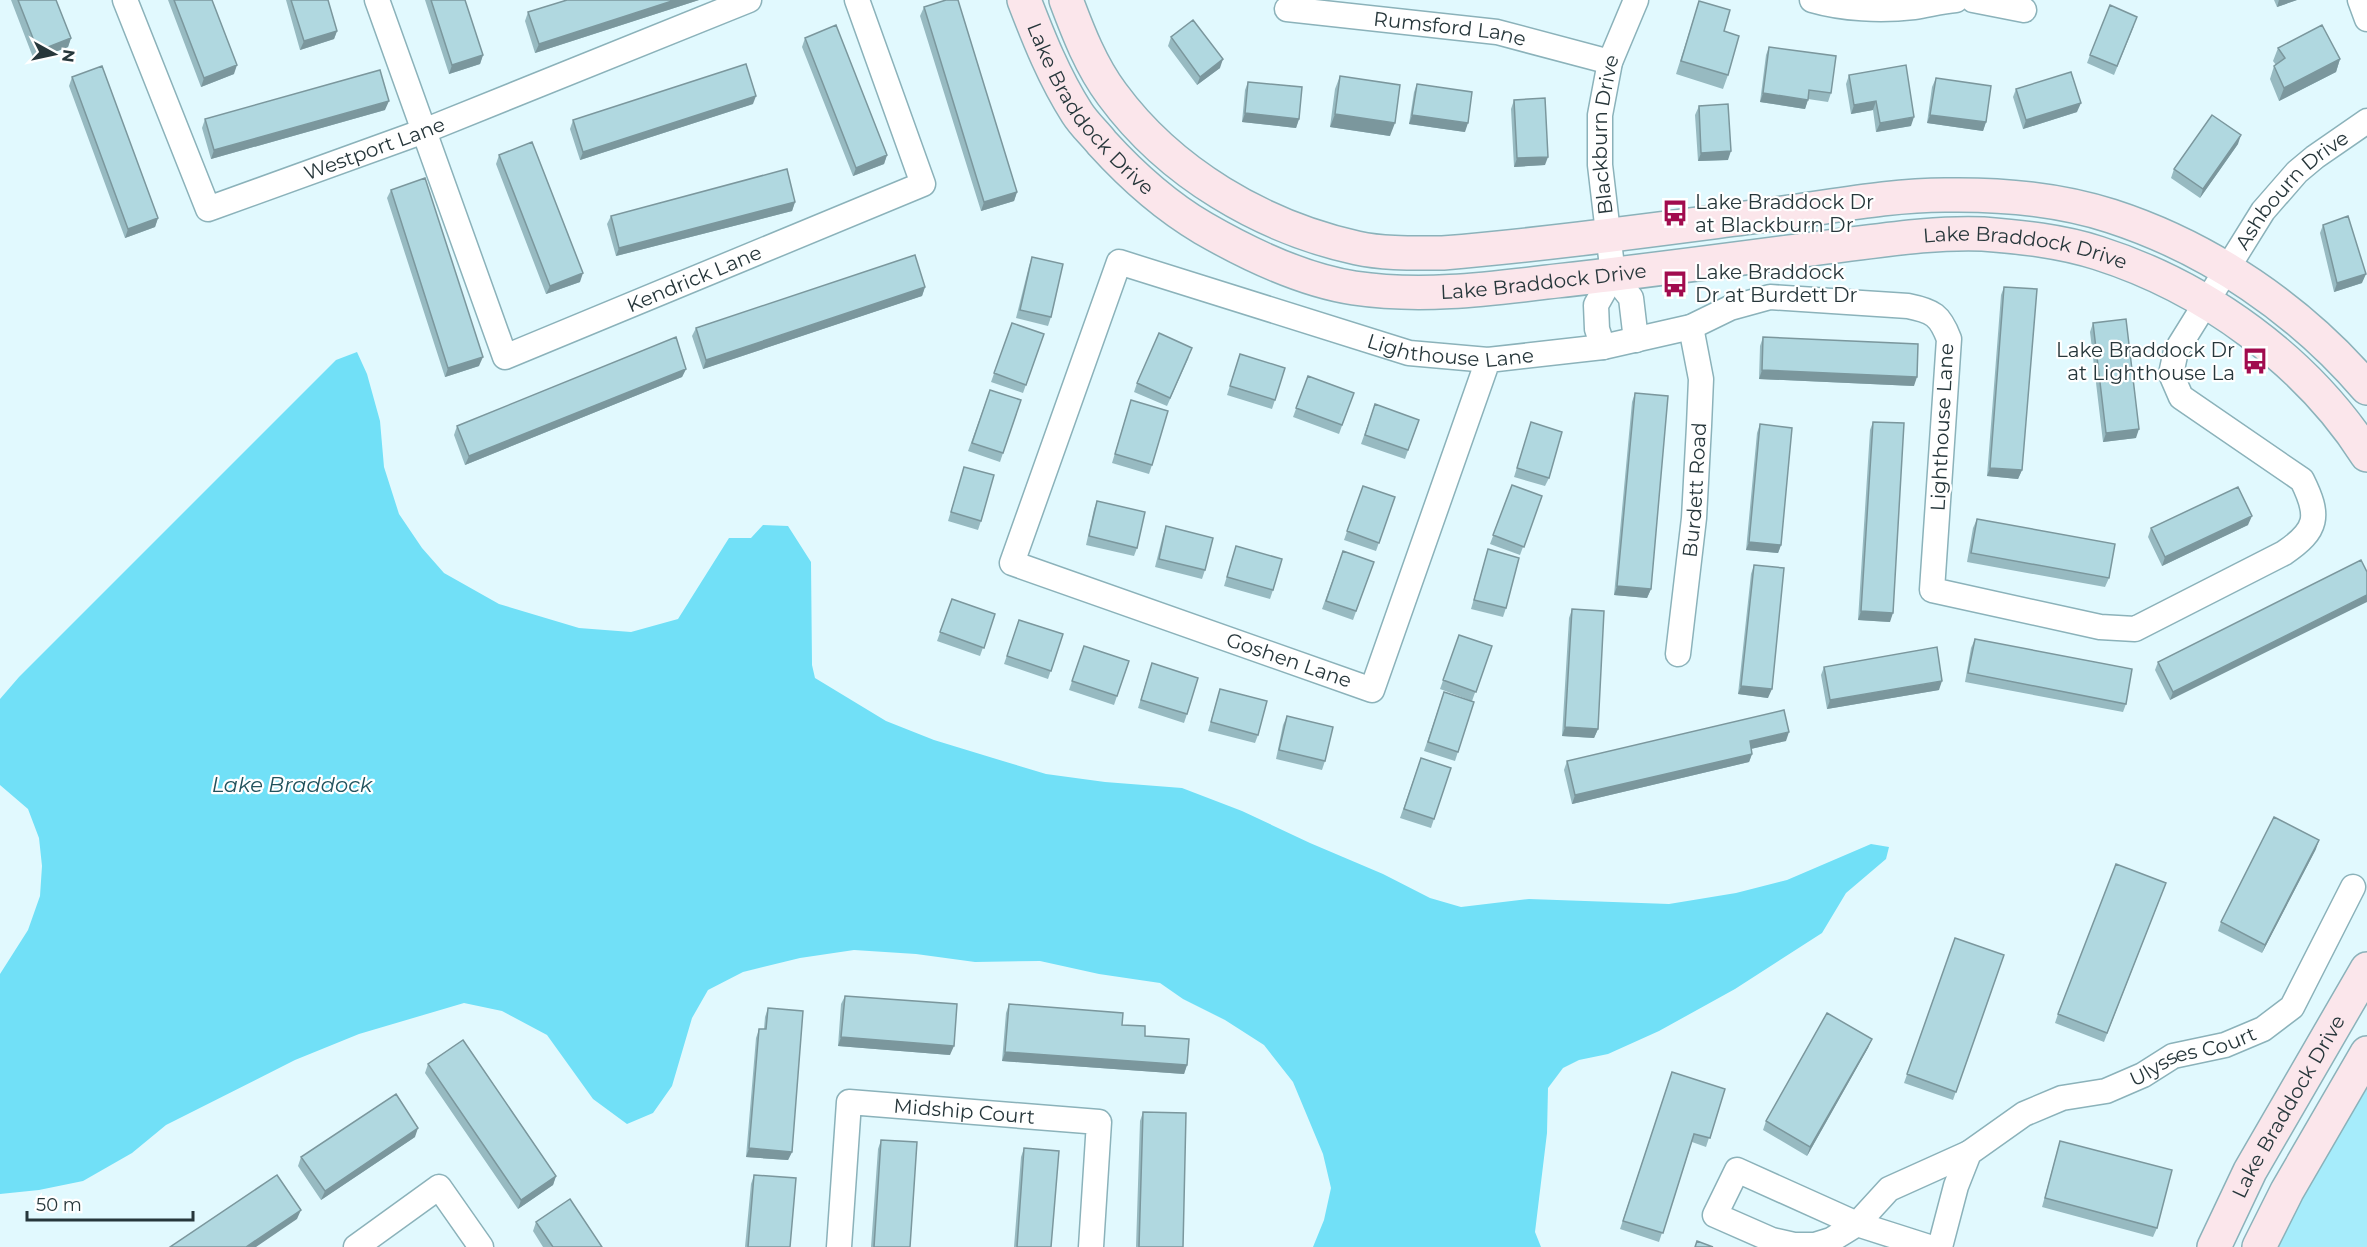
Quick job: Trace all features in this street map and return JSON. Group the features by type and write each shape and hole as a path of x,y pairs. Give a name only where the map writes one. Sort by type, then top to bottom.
{"street":[{"name":"Westport Lane","path":"125,0 208,209 424,132 749,0"},
{"path":"377,0 424,132"},
{"name":"Kendrick Lane","path":"424,132 505,357 923,184 857,0"},
{"name":"Lake Braddock Drive","path":"1024,0 1056,77 1079,117 1137,180 1179,213 1224,240 1265,260 1308,276 1351,288 1444,293 1613,275 1889,239 1944,234 2029,238 2099,254 2169,283 2207,303 2283,358 2319,392 2350,428 2367,456"},
{"name":"Lake Braddock Drive","path":"1066,0 1091,59 1112,94 1164,151 1201,181 1242,205 1320,238 1358,249 1398,253 1464,252 1885,200 1942,195 1984,195 2033,200 2111,216 2176,243 2228,269 2308,328 2347,365 2367,388"},
{"name":"Blackburn Drive","path":"1636,0 1610,62 1600,115 1600,165 1613,275 1631,298 1636,340"},
{"path":"1812,0 1849,7 1885,9 1956,0"},
{"path":"1973,0 2024,10"},
{"path":"2360,0 2367,19"},
{"name":"Rumsford Lane","path":"1287,9 1497,32 1610,62"},
{"name":"Ashbourn Drive","path":"2228,269 2263,211 2297,172 2315,156 2367,121"},
{"name":"Lighthouse Lane","path":"1012,563 1119,262 1409,353 1488,360 1603,347 1636,340 1691,327 1730,308 1770,297 1908,306 1928,310 1943,322 1949,339 1932,590 2100,627 2135,629 2284,553 2304,540 2313,524 2312,500 2302,480 2181,397 2171,374 2176,351 2228,269"},
{"path":"1603,347 1597,329 1596,305 1613,275"},
{"name":"Burdett Road","path":"1678,654 1694,518 1700,426 1701,379 1691,327"},
{"name":"Goshen Lane","path":"1012,563 1372,690 1488,360"},
{"name":"Ulysses Court","path":"1857,1224 1737,1170 1715,1215 1772,1239 1794,1245 1815,1245 1831,1240 1857,1224 1889,1189 1969,1153 2024,1114 2062,1098 2106,1091 2143,1076 2173,1056 2225,1045 2263,1029 2292,1007 2353,887"},
{"name":"Lake Braddock Drive","path":"2214,1247 2250,1171 2367,969"},
{"name":"Lake Braddock Drive","path":"2259,1247 2287,1191 2367,1053"},
{"name":"Midship Court","path":"838,1247 849,1102 1099,1122 1091,1247"},
{"path":"1940,1247 1956,1186 1969,1153"},
{"path":"356,1247 439,1187 481,1247"},
{"path":"1857,1224 1929,1247"}],"shaded area":[{"path":"2367,1088 2367,1247 2275,1247 2301,1194"}],"water":[{"name":"Lake Braddock","path":"357,352 367,374 380,421 384,467 399,514 422,548 444,573 499,604 579,628 631,632 678,619 729,538 751,538 763,525 788,526 811,562 812,665 815,678 886,721 934,740 1046,774 1105,782 1182,788 1242,811 1383,874 1430,898 1461,907 1529,899 1669,904 1736,893 1787,880 1871,844 1889,847 1886,859 1846,893 1822,933 1735,989 1659,1031 1608,1054 1579,1060 1563,1068 1548,1088 1547,1133 1535,1232 1541,1247 1313,1247 1324,1220 1331,1188 1323,1154 1293,1082 1264,1045 1225,1020 1183,999 1160,983 1099,974 1040,961 975,962 916,954 854,950 800,958 743,972 708,990 692,1018 672,1086 653,1113 627,1124 593,1099 547,1035 502,1011 464,1003 359,1034 295,1060 166,1125 132,1153 83,1181 39,1190 0,1194 0,974 28,930 40,896 42,866 39,838 28,809 0,785 0,699 19,677 336,360"}],"building":[{"path":"18,0 56,0 71,38 38,51"},
{"path":"174,0 212,0 237,65 204,78"},
{"path":"291,0 328,0 337,31 304,41"},
{"path":"431,0 465,0 483,55 452,65"},
{"path":"567,0 675,0 539,44 528,12"},
{"path":"946,0 958,0 1017,192 984,202 924,7"},
{"path":"1699,1 1730,10 1724,31 1739,36 1728,75 1681,61"},
{"path":"2110,5 2137,17 2117,66 2090,55"},
{"path":"1193,20 1223,59 1200,77 1171,37"},
{"path":"836,25 887,155 856,168 805,38"},
{"path":"2322,25 2340,59 2284,88 2274,66 2285,58 2278,48"},
{"path":"1769,47 1836,56 1831,93 1809,90 1808,100 1763,93"},
{"path":"746,64 756,96 583,152 573,120"},
{"path":"1906,65 1914,117 1880,123 1876,101 1854,105 1849,75"},
{"path":"102,66 158,218 128,229 72,77"},
{"path":"380,70 389,101 214,150 205,119"},
{"path":"2071,72 2081,103 2026,120 2016,89"},
{"path":"1340,76 1400,85 1395,123 1335,114"},
{"path":"1936,78 1991,86 1986,122 1930,115"},
{"path":"1248,82 1302,87 1299,119 1245,113"},
{"path":"1417,84 1472,92 1468,123 1412,115"},
{"path":"1545,98 1548,157 1517,158 1514,100"},
{"path":"1728,104 1731,151 1701,153 1699,106"},
{"path":"2212,115 2241,135 2203,189 2174,169"},
{"path":"532,142 583,273 550,286 499,155"},
{"path":"787,169 795,202 619,248 611,216"},
{"path":"425,178 483,357 448,368 391,190"},
{"path":"2348,216 2366,274 2337,283 2323,225"},
{"path":"915,255 925,287 706,360 696,328"},
{"path":"1032,257 1063,264 1051,317 1020,310"},
{"path":"2004,287 2037,289 2022,470 1990,468"},
{"path":"2126,319 2139,429 2106,433 2093,323"},
{"path":"1012,323 1044,334 1026,385 994,373"},
{"path":"1159,333 1192,348 1170,398 1137,383"},
{"path":"676,337 686,369 469,456 457,426"},
{"path":"1763,337 1918,344 1917,377 1762,370"},
{"path":"1240,354 1285,368 1275,400 1230,386"},
{"path":"1308,376 1354,393 1342,425 1296,408"},
{"path":"990,390 1021,400 1003,453 972,443"},
{"path":"1635,393 1668,396 1651,589 1617,586"},
{"path":"1131,400 1168,411 1152,465 1115,454"},
{"path":"1375,404 1419,420 1408,450 1365,435"},
{"path":"1531,422 1562,432 1549,478 1517,468"},
{"path":"1873,422 1904,423 1893,613 1861,611"},
{"path":"1760,424 1792,428 1781,545 1749,542"},
{"path":"964,467 994,475 981,521 951,512"},
{"path":"1512,485 1542,496 1524,547 1493,535"},
{"path":"1363,486 1395,497 1379,543 1347,531"},
{"path":"2238,487 2252,516 2165,557 2151,528"},
{"path":"1097,501 1145,512 1137,548 1089,536"},
{"path":"1977,519 2115,544 2109,578 1971,553"},
{"path":"1166,526 1213,538 1205,570 1159,559"},
{"path":"1236,546 1282,559 1273,590 1227,577"},
{"path":"1488,549 1519,558 1506,608 1474,600"},
{"path":"1343,551 1374,562 1356,611 1326,601"},
{"path":"2361,560 2367,572 2367,595 2173,692 2158,662"},
{"path":"1754,565 1784,568 1772,689 1741,686"},
{"path":"952,599 995,614 984,648 940,632"},
{"path":"1572,609 1604,611 1598,729 1565,727"},
{"path":"1019,620 1063,634 1051,671 1007,656"},
{"path":"1459,635 1492,646 1476,692 1443,680"},
{"path":"1975,639 2132,669 2126,704 1968,673"},
{"path":"1084,646 1129,661 1117,696 1072,681"},
{"path":"1937,647 1942,681 1830,700 1824,667"},
{"path":"1152,663 1198,678 1187,714 1141,700"},
{"path":"1220,689 1267,701 1258,735 1211,722"},
{"path":"1444,692 1474,702 1458,752 1428,742"},
{"path":"1784,710 1789,732 1750,741 1752,754 1575,795 1567,761"},
{"path":"1287,716 1333,727 1325,761 1279,750"},
{"path":"1421,758 1451,768 1434,819 1404,809"},
{"path":"2274,817 2319,840 2265,945 2221,922"},
{"path":"2116,864 2166,883 2107,1033 2058,1014"},
{"path":"1955,938 2004,955 1956,1092 1907,1074"},
{"path":"845,996 957,1004 954,1046 841,1037"},
{"path":"1009,1004 1123,1013 1122,1025 1145,1026 1145,1036 1189,1039 1187,1065 1005,1052"},
{"path":"768,1008 803,1011 792,1152 749,1148 759,1029 766,1029"},
{"path":"1827,1013 1872,1039 1810,1147 1766,1121"},
{"path":"463,1040 556,1176 521,1200 428,1064"},
{"path":"1672,1072 1725,1089 1710,1138 1694,1134 1663,1233 1623,1221"},
{"path":"396,1094 418,1128 325,1191 301,1157"},
{"path":"1143,1112 1186,1113 1183,1247 1139,1247"},
{"path":"881,1140 917,1142 910,1247 874,1247"},
{"path":"2060,1141 2172,1170 2157,1228 2045,1198"},
{"path":"1024,1148 1059,1151 1051,1247 1017,1247"},
{"path":"277,1175 301,1210 246,1247 170,1247"},
{"path":"754,1175 796,1178 790,1247 748,1247"},
{"path":"570,1199 602,1247 553,1247 536,1222"},
{"path":"1697,1241 1713,1247 1695,1247"}],"place":[{"name":"Lake Braddock Dr at Blackburn Dr","path":"1675,213"},
{"name":"Lake Braddock Dr at Burdett Dr","path":"1675,284"},
{"name":"Lake Braddock Dr at Lighthouse La","path":"2255,361"}]}
